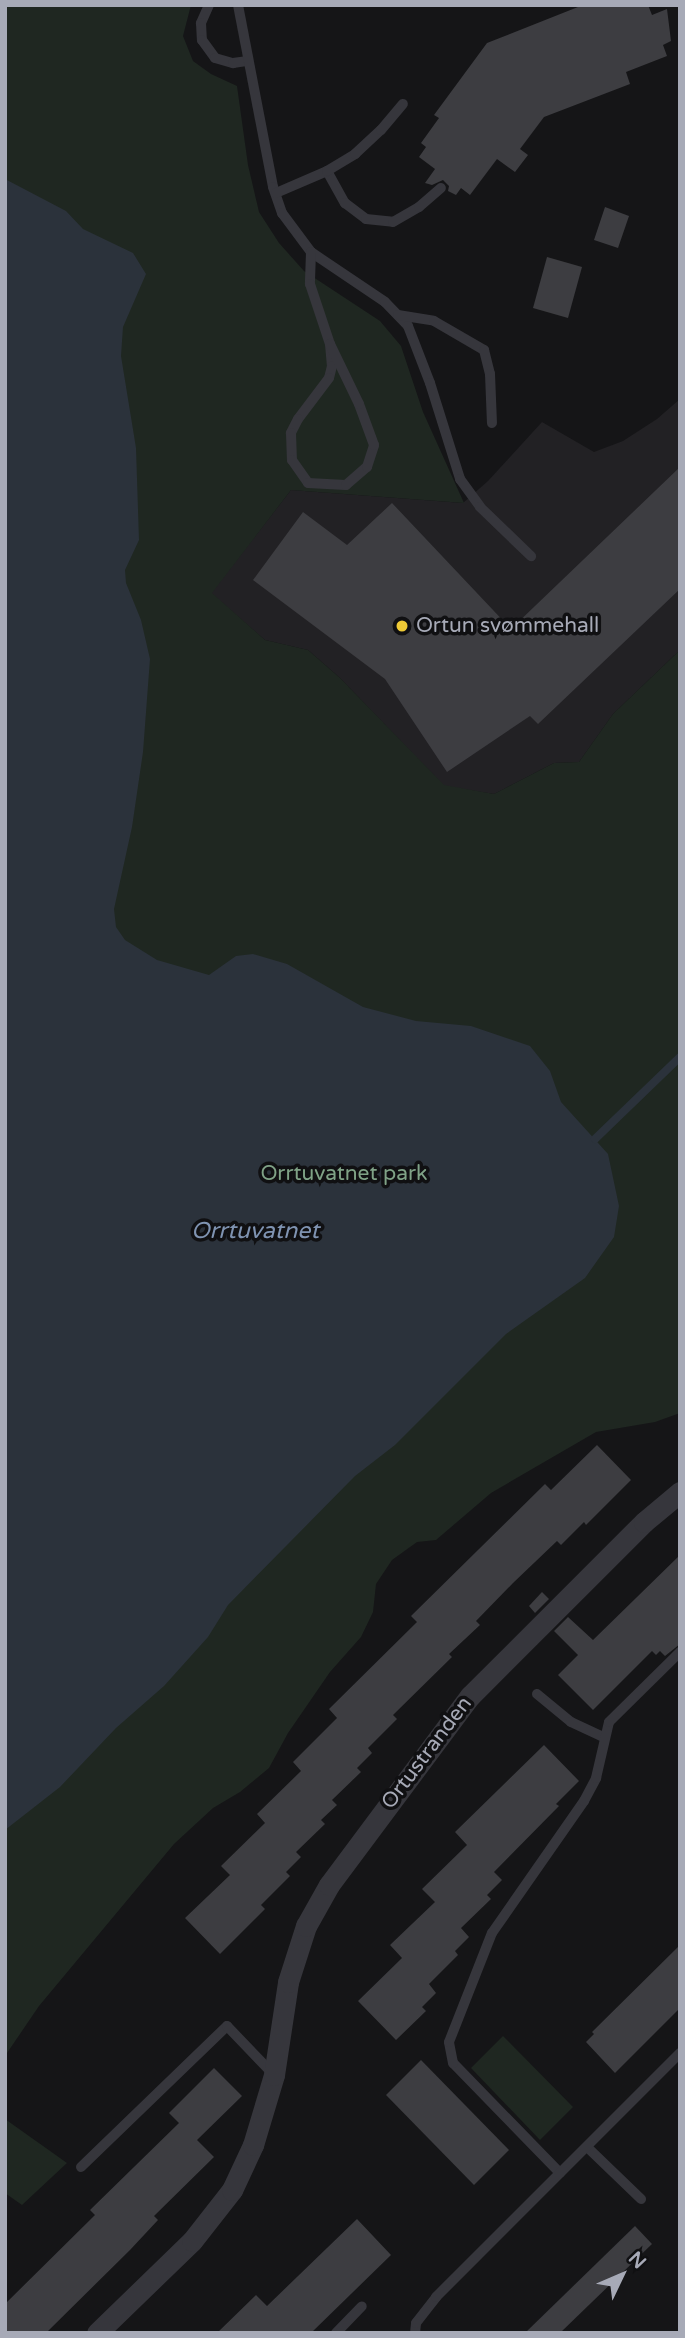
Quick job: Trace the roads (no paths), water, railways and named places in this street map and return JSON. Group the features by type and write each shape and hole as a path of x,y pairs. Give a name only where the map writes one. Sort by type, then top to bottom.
{"street":[{"name":"Ortustranden","path":"97,2333 192,2241 232,2190 253,2145 274,2075 288,1982 306,1926 329,1885 470,1696 624,1541 680,1492"}],"lane":[{"path":"209,5 201,23 202,40 215,58 233,63 248,61"},
{"path":"237,5 276,193 294,234 311,252 376,296 408,326 460,479 480,507 531,556"},
{"path":"276,193 327,171 355,154 382,130 403,104"},
{"path":"327,171 345,203 366,219 393,222 419,207 441,188"},
{"path":"311,252 313,300 374,445 367,467 346,485 308,483 292,460 290,446 291,433 298,419 329,378 332,366 330,344"},
{"path":"398,315 434,321 484,350 490,374 492,423"},
{"path":"560,2173 453,2063 448,2049 492,1933 584,1801 596,1778 603,1737 609,1722 617,1710 680,1652"},
{"path":"537,1694 571,1722 603,1737"},
{"path":"80,2167 226,2026 274,2075"},
{"path":"415,2333 416,2323 425,2309 680,2053"},
{"path":"587,2147 641,2199"},
{"path":"336,2333 362,2306"}],"water":[{"name":"Orrtuvatnet","path":"5,179 66,211 83,229 133,253 146,274 123,327 121,356 136,448 139,540 125,570 126,583 141,620 150,659 143,752 132,827 114,909 116,927 125,940 157,960 209,975 236,956 253,954 287,964 363,1007 416,1021 471,1026 530,1046 550,1071 561,1102 608,1154 619,1206 614,1237 585,1278 506,1334 395,1445 355,1476 228,1605 208,1637 164,1686 116,1728 60,1787 5,1830"}],"waterway":[{"path":"595,1139 680,1057"}],"place":[{"name":"Ortun svømmehall","path":"402,626"}],"park label":[{"name":"Orrtuvatnet park","path":"344,1174"}]}
